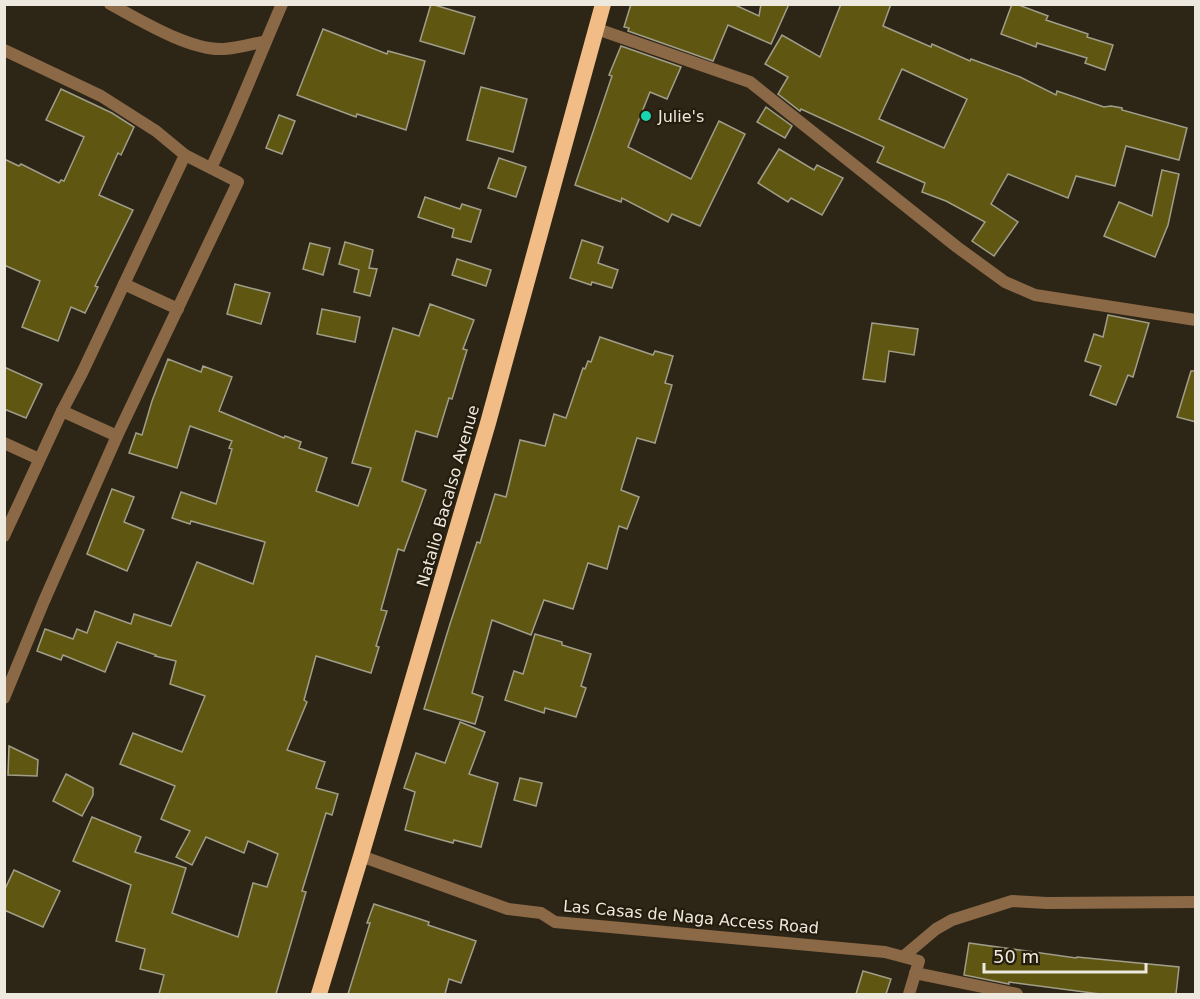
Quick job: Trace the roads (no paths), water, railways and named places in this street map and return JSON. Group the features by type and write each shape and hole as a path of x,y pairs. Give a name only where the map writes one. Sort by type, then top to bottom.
{"highway":[{"name":"Natalio Bacalso Avenue","path":"319,994 362,856 488,423 603,4"}],"street":[{"path":"110,4 180,39 209,48 223,49 266,41"},
{"path":"211,168 231,127 282,4"},
{"path":"597,29 750,82 957,247 1005,282 1035,295 1196,320"},
{"path":"4,50 101,96 156,131 185,155 238,182 117,436 4,698"},
{"path":"4,536 185,155"},
{"path":"124,284 178,309"},
{"path":"62,411 117,436"},
{"path":"4,443 39,459"},
{"name":"Las Casas de Naga Access Road","path":"362,856 508,909 541,913 555,922 885,952 904,956 917,967 1009,994"},
{"path":"904,956 936,929 952,920 1012,901 1047,903 1196,902"},
{"path":"909,994 917,967"}],"place":[{"name":"Julie's","path":"646,116"}]}
